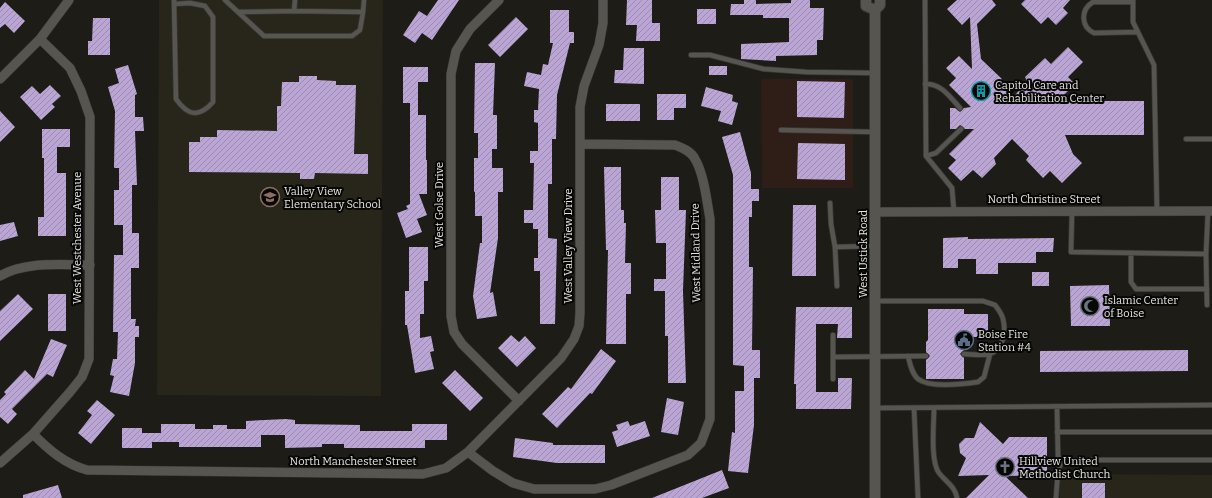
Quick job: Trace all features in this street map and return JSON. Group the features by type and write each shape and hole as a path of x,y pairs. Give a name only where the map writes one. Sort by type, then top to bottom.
{"main road":[{"path":"866,0 866,6 875,10"},
{"name":"West Ustick Road","path":"875,498 875,10 880,6 880,0"}],"street":[{"path":"0,79 40,39 69,0"},
{"name":"West Golse Drive","path":"499,0 470,29 456,51 451,74 451,316 454,332 462,344 519,401"},
{"name":"West Valley View Drive","path":"468,452 561,358 574,338 579,326 580,108 584,86 599,45 603,23 603,0"},
{"name":"West Westchester Avenue","path":"33,434 82,377 89,359 90,118 81,90 70,68 40,39"},
{"name":"West Midland Drive","path":"468,452 493,471 513,483 534,489 595,489 611,485 688,455 701,443 710,419 710,219 706,192 695,159 686,149 675,145 580,144"},
{"name":"North Christine Street","path":"875,212 1210,211"},
{"path":"0,276 8,271 28,266 90,265"},
{"path":"0,463 33,434"},
{"name":"North Manchester Street","path":"33,434 47,448 72,466 102,472 423,474 446,468 468,452"}],"lane":[{"path":"225,0 264,36 352,36 360,30 364,12 364,0"},
{"path":"294,11 295,0"},
{"path":"926,1 926,156 952,188 954,212"},
{"path":"1138,32 1094,33 1088,30 1085,25 1083,14 1087,6 1093,2 1133,1 1133,22 1138,32 1154,65 1157,211"},
{"path":"174,2 205,6 213,17 213,102 205,111 197,114 184,110 176,99 174,2"},
{"path":"238,12 364,12"},
{"path":"691,55 710,55 764,69 806,72 875,73"},
{"path":"925,84 932,84 940,87 960,108"},
{"path":"926,156 936,153 961,129"},
{"path":"781,130 875,132"},
{"path":"1186,139 1212,139"},
{"path":"830,203 831,224 835,247 837,286"},
{"path":"1072,211 1071,252 1206,254"},
{"path":"1207,305 1206,254 1210,211"},
{"path":"835,247 875,246"},
{"path":"1131,252 1131,282 1136,289 1207,289"},
{"path":"875,301 983,301 995,305 1003,318 1004,333 1002,344 998,349 990,354 964,354"},
{"path":"833,335 833,379"},
{"path":"908,356 913,373 918,379 925,383 962,383 978,382 984,377 990,354"},
{"path":"833,357 926,356"},
{"path":"875,408 1212,406"},
{"path":"1057,407 1058,456 1062,460 1212,460"},
{"path":"914,408 918,498"},
{"path":"934,408 935,462 939,473 953,488 957,498"},
{"path":"1057,432 1212,432"},
{"path":"1056,498 1058,471 1062,460"}],"shaded area":[{"name":"Valley View Elementary School","path":"159,0 383,0 381,396 157,395"},
{"path":"761,79 853,79 853,188 762,188"},
{"path":"1060,474 1212,475 1212,498 1060,498"}],"building":[{"path":"438,0 459,0 432,40 422,33 415,43 403,35 419,11 427,16"},
{"path":"627,0 652,0 652,23 660,23 660,41 636,41 637,25 626,25"},
{"path":"744,0 756,0 756,4 791,3 791,0 810,0 810,8 824,8 823,40 817,40 817,55 776,56 776,61 741,59 741,44 789,42 789,18 763,18 763,15 730,15 731,4 744,4"},
{"name":"Capitol Care and Rehabilitation Center","path":"957,0 992,0 996,5 977,24 981,59 1002,79 999,82 1014,96 1027,82 1025,77 1045,58 1051,64 1068,47 1083,62 1068,77 1075,84 1058,101 1144,101 1144,135 1065,135 1073,154 1082,163 1062,183 1050,171 1043,178 1026,160 1029,156 1012,139 994,158 996,164 982,178 973,170 961,181 948,168 956,160 949,154 974,129 965,129 960,125 956,129 950,129 950,108 955,108 960,112 964,108 971,107 949,85 956,78 946,68 959,56 972,69 970,17 962,25 947,9"},
{"path":"1025,0 1070,0 1063,8 1068,13 1056,25 1048,17 1041,24 1021,4"},
{"path":"5,2 25,21 14,33 5,24 0,28 0,8"},
{"path":"697,9 716,9 716,24 697,24"},
{"path":"550,10 569,10 569,32 574,32 574,43 570,43 557,95 556,139 552,139 552,184 548,184 548,238 557,239 555,324 540,324 540,271 534,271 534,258 538,258 538,229 533,229 533,223 524,223 524,210 533,210 534,163 530,163 530,151 538,151 538,123 534,122 534,110 538,110 539,89 524,86 527,72 541,75 543,64 548,65 553,43 550,43"},
{"path":"516,17 528,29 500,57 488,45"},
{"path":"93,18 110,18 110,55 88,55 88,41 92,41"},
{"path":"624,48 644,48 644,84 614,83 615,70 623,70"},
{"path":"475,63 495,63 493,115 497,115 497,149 492,149 492,168 503,168 503,192 498,192 498,238 490,293 493,292 497,316 477,319 473,296 480,243 482,243 482,216 475,216 474,158 478,158 478,133 474,133"},
{"path":"128,65 137,94 135,95 135,117 143,117 144,131 135,131 137,185 132,185 132,233 139,233 139,268 131,268 131,319 136,319 135,326 139,326 139,337 135,337 135,363 129,396 110,392 114,376 110,375 113,359 117,359 118,332 113,332 114,255 123,255 123,225 114,225 114,190 119,190 119,168 114,168 115,111 108,87 119,83 115,69"},
{"path":"709,66 727,66 727,75 709,75"},
{"path":"403,67 428,67 428,82 418,82 418,115 426,115 427,160 427,194 419,194 427,215 417,219 422,232 406,238 397,213 408,209 406,206 410,204 410,103 403,103"},
{"path":"299,76 317,76 317,80 336,81 336,85 356,85 354,154 368,154 368,174 315,173 314,179 300,179 300,173 189,172 189,142 200,142 200,137 217,137 217,130 277,131 277,106 281,106 282,82 299,82"},
{"path":"797,81 845,82 844,118 797,117"},
{"path":"50,85 61,96 52,104 55,107 41,120 20,97 32,86 40,94"},
{"path":"706,87 733,95 732,101 738,103 732,125 718,121 721,111 701,106"},
{"path":"657,94 686,94 686,108 674,108 674,120 657,120"},
{"path":"606,104 640,104 640,121 606,121"},
{"path":"0,111 15,127 0,142"},
{"path":"42,129 70,129 70,147 57,147 57,173 66,173 66,236 38,236 38,217 44,217 44,158 42,158"},
{"path":"740,132 751,173 751,189 759,189 759,201 752,201 752,217 749,217 749,267 753,267 752,350 760,350 760,378 754,378 754,425 748,473 728,471 732,432 735,433 735,391 744,391 744,366 733,365 733,175 722,137"},
{"path":"798,143 845,144 845,180 797,179"},
{"path":"604,167 621,167 621,210 624,210 624,223 626,223 625,263 631,263 631,294 626,294 626,344 606,344 608,250 606,250"},
{"path":"661,177 679,177 679,210 686,210 683,291 686,383 668,383 668,336 665,336 665,291 654,291 654,279 666,279 666,243 656,243 655,210 661,210"},
{"path":"793,205 816,205 816,276 792,276"},
{"path":"14,222 18,236 0,241 0,225"},
{"path":"968,237 968,239 1054,238 1053,252 1036,252 1036,263 998,263 998,274 976,274 976,259 958,259 958,268 943,268 943,238"},
{"path":"409,247 428,247 428,281 424,281 424,314 420,314 420,338 431,336 434,351 430,352 434,369 415,373 407,325 405,325 405,291 409,291"},
{"path":"1032,272 1049,272 1049,286 1032,286"},
{"name":"Islamic Center of Boise","path":"1109,285 1110,326 1071,326 1070,286"},
{"path":"18,294 33,309 0,341 0,311"},
{"path":"48,294 66,294 66,331 48,331"},
{"path":"796,307 852,307 852,338 837,338 838,324 816,324 816,392 838,392 838,378 852,378 851,409 796,409 796,384 794,384"},
{"path":"928,309 964,309 964,314 988,314 988,337 964,337 964,350 960,354 964,358 964,379 926,379 926,360 930,356 926,352 926,342 928,340"},
{"path":"511,335 519,342 525,336 536,348 517,367 498,348"},
{"path":"51,339 67,345 53,377 47,374 12,409 17,414 8,424 0,417 0,400 6,394 4,392 25,370 34,379"},
{"path":"601,349 616,361 592,394 590,393 557,428 542,414 568,387 571,389"},
{"path":"1188,350 1188,371 1040,372 1040,351"},
{"path":"455,370 483,398 470,411 442,383"},
{"path":"667,398 684,402 678,435 661,432"},
{"path":"97,400 115,415 91,444 78,433 92,415 87,411"},
{"path":"295,420 295,424 360,425 360,431 412,431 412,424 447,424 447,440 425,440 425,448 344,448 344,444 322,444 322,447 285,448 285,435 261,435 261,447 179,447 179,442 152,442 152,448 122,448 122,428 142,428 142,433 161,433 161,424 195,424 195,429 213,429 213,425 227,425 227,429 246,429 246,421"},
{"path":"628,421 630,426 645,421 650,436 617,447 612,432 618,430 616,425"},
{"name":"Hillview United Methodist Church","path":"980,422 1003,444 1009,437 1047,437 1047,475 1005,476 1028,498 966,498 989,475 958,476 966,458 960,453 959,444 965,438 974,438"},
{"path":"515,438 553,443 553,445 605,445 605,463 557,463 513,457"},
{"path":"722,470 729,488 702,498 652,498"},
{"path":"1082,483 1105,483 1105,498 1082,498"},
{"path":"58,485 62,498 23,498 23,495"}],"place":[{"name":"Capitol Care and Rehabilitation Center","path":"981,91"},
{"name":"Valley View Elementary School","path":"270,197"},
{"name":"Islamic Center of Boise","path":"1090,306"},
{"name":"Boise Fire Station #4","path":"964,340"},
{"name":"Hillview United Methodist Church","path":"1005,467"}]}
